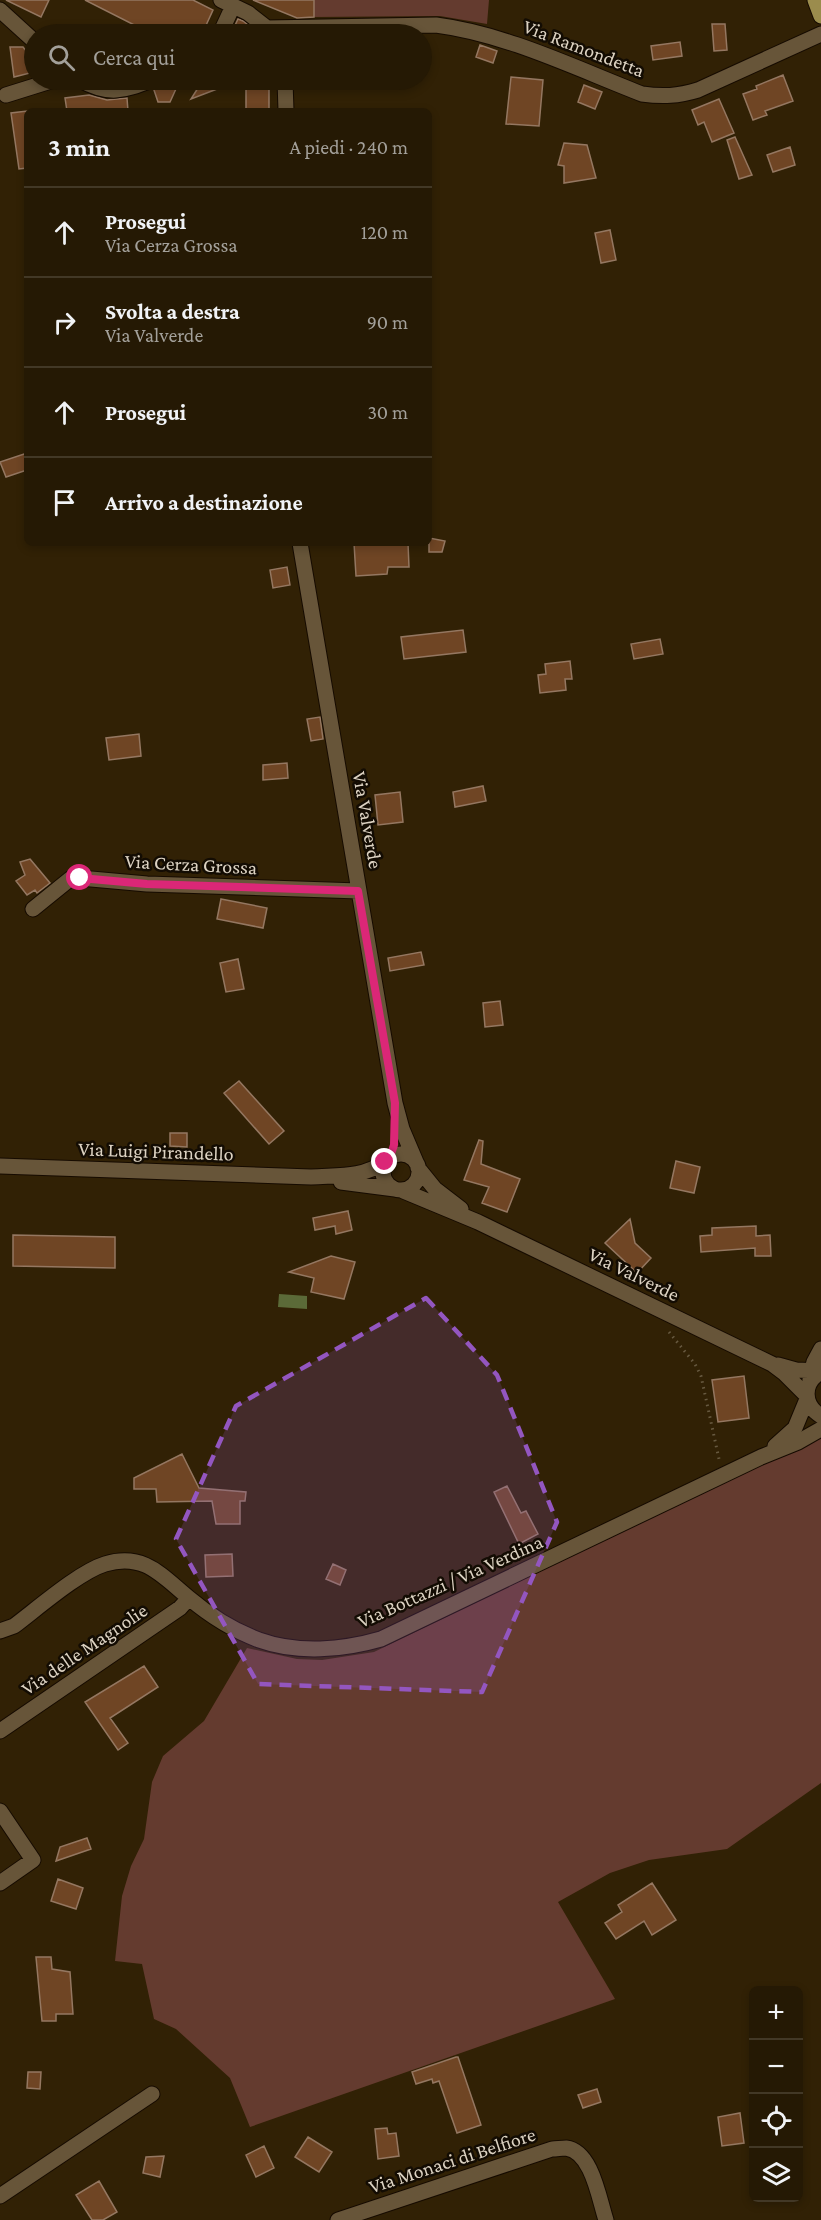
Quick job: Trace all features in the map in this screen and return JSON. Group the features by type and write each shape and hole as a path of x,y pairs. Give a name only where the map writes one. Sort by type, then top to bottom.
{"main road":[{"path":"815,0 821,16"}],"street":[{"name":"Via Ramondetta","path":"227,3 248,13 261,24"},
{"path":"222,24 227,3"},
{"path":"0,10 24,32"},
{"name":"Via Ramondetta","path":"432,25 462,28 488,35 642,94 662,97 677,96 698,90 821,34"},
{"path":"6,95 24,89"},
{"path":"285,90 286,108"},
{"name":"Via Valverde","path":"300,546 395,1103"},
{"name":"Via Cerza Grossa","path":"33,909 70,879 80,878 147,884 358,891"},
{"path":"395,1103 395,1136 383,1176 391,1187 478,1222"},
{"path":"311,1177 399,1190 407,1189 417,1181 417,1165 402,1129 395,1103"},
{"path":"311,1177 362,1174 404,1154 417,1165 435,1189 478,1222"},
{"name":"Via Luigi Pirandello","path":"0,1166 311,1177"},
{"name":"Via Valverde","path":"478,1222 772,1364"},
{"path":"821,1349 814,1362 813,1382 814,1412 821,1416"},
{"path":"772,1364 784,1373 813,1382"},
{"path":"772,1364 796,1370 813,1382"},
{"path":"761,1457 788,1437 795,1428 813,1382"},
{"path":"761,1457 798,1442 821,1429"},
{"name":"Via Bottazzi / Via Verdina","path":"0,1631 14,1626 92,1569 107,1563 139,1563 152,1567 167,1577 189,1598 217,1618 260,1640 302,1648 329,1649 358,1645 381,1639 761,1457"},
{"name":"Via delle Magnolie","path":"0,1731 180,1608 189,1598"},
{"path":"0,1811 33,1860 0,1883"},
{"path":"0,2196 153,2094"},
{"name":"Via Monaci di Belfiore","path":"339,2220 552,2149 566,2148 577,2152 588,2163 606,2220"}],"path":[{"path":"668,1331 694,1364 701,1377 721,1469"}],"highlighted area":[{"path":"426,1298 497,1375 557,1522 482,1692 258,1684 176,1539 236,1406"}],"shaded area":[{"path":"314,0 489,0 487,24 440,16 314,17"},
{"path":"279,1294 307,1296 307,1309 278,1307"},
{"path":"821,1435 821,1783 727,1849 649,1860 610,1873 558,1902 615,1999 250,2127 230,2078 176,2029 154,2019 142,1964 115,1961 122,1896 131,1866 144,1839 152,1782 163,1756 204,1721 247,1648 297,1659 322,1660 374,1652"}],"building":[{"path":"6,0 49,0 41,17"},
{"path":"85,0 193,0 213,10 207,24 132,24"},
{"path":"253,0 314,0 314,17 297,18"},
{"path":"238,19 247,24 236,24"},
{"path":"712,24 725,24 727,50 714,51"},
{"path":"680,42 682,56 653,60 651,46"},
{"path":"480,45 497,51 493,63 476,57"},
{"path":"10,47 23,47 24,74 14,77"},
{"path":"783,75 793,101 765,111 767,115 753,120 743,94"},
{"path":"511,77 543,80 539,126 506,124"},
{"path":"584,85 602,92 595,109 578,102"},
{"path":"154,90 175,90 170,102 158,102"},
{"path":"197,90 214,90 191,99"},
{"path":"246,90 269,90 269,108 246,108"},
{"path":"89,95 107,100 127,98 128,108 67,108 65,98"},
{"path":"719,99 734,133 712,142 704,122 698,125 692,110"},
{"path":"24,111 24,168 19,169 11,113"},
{"path":"735,137 752,175 739,179 727,140"},
{"path":"564,143 587,145 596,178 564,183 564,166 558,165"},
{"path":"790,147 795,165 773,172 767,155"},
{"path":"610,230 616,260 601,263 595,233"},
{"path":"24,454 24,471 6,477 0,462"},
{"path":"432,539 445,541 442,552 429,552"},
{"path":"354,546 408,546 409,567 388,567 387,574 356,576"},
{"path":"287,567 290,585 273,588 270,570"},
{"path":"463,630 466,652 404,659 401,637"},
{"path":"660,639 663,654 634,659 631,644"},
{"path":"570,661 572,679 565,679 566,690 540,693 538,675 546,674 545,664"},
{"path":"320,717 323,739 311,741 307,719"},
{"path":"139,734 141,756 109,760 106,738"},
{"path":"287,763 288,778 263,780 263,765"},
{"path":"483,786 486,801 455,807 453,792"},
{"path":"400,792 403,822 378,825 375,795"},
{"path":"30,859 50,883 37,893 35,890 27,895 16,881 25,875 20,862"},
{"path":"221,899 267,908 263,928 217,919"},
{"path":"421,952 424,965 390,971 388,958"},
{"path":"238,959 244,989 226,992 220,963"},
{"path":"500,1001 503,1025 485,1027 483,1003"},
{"path":"239,1081 284,1131 269,1144 224,1093"},
{"path":"170,1133 187,1133 187,1147 170,1146"},
{"path":"479,1140 483,1141 481,1164 520,1179 507,1212 482,1203 489,1187 464,1180"},
{"path":"676,1161 700,1167 694,1193 670,1188"},
{"path":"348,1211 352,1230 336,1234 335,1226 315,1230 313,1218"},
{"path":"630,1219 635,1243 651,1258 637,1273 605,1243"},
{"path":"756,1226 756,1236 770,1235 771,1256 755,1256 755,1248 701,1252 700,1236 712,1235 712,1228"},
{"path":"13,1235 115,1237 115,1268 13,1266"},
{"path":"331,1256 355,1262 344,1299 311,1292 314,1278 289,1272"},
{"path":"744,1376 749,1418 718,1422 712,1380"},
{"path":"182,1454 199,1488 246,1492 245,1501 240,1501 240,1524 216,1524 212,1501 157,1502 156,1489 134,1489 134,1478"},
{"path":"507,1486 521,1513 526,1511 538,1534 519,1544 494,1492"},
{"path":"232,1554 233,1576 206,1577 205,1555"},
{"path":"333,1564 346,1570 340,1585 326,1579"},
{"path":"144,1666 158,1687 110,1718 128,1743 118,1750 85,1702"},
{"path":"87,1838 91,1849 56,1861 60,1847"},
{"path":"58,1879 83,1888 76,1909 51,1901"},
{"path":"652,1883 676,1920 652,1935 644,1921 616,1939 605,1923 622,1912 618,1905"},
{"path":"36,1957 51,1957 52,1969 70,1972 73,2014 56,2014 56,2021 42,2021"},
{"path":"458,2057 481,2125 457,2133 439,2081 433,2083 432,2079 416,2084 412,2072"},
{"path":"28,2072 41,2072 40,2089 27,2088"},
{"path":"597,2089 601,2102 583,2108 578,2095"},
{"path":"740,2113 744,2143 722,2146 718,2117"},
{"path":"387,2128 388,2134 396,2133 399,2156 378,2159 375,2129"},
{"path":"308,2137 332,2152 319,2172 295,2157"},
{"path":"264,2146 274,2168 256,2177 246,2155"},
{"path":"164,2156 160,2177 143,2173 146,2157"},
{"path":"99,2181 117,2212 103,2220 92,2220 76,2195"}],"route":[{"path":"80,878 147,884 358,891 395,1103 394,1145 390,1157 385,1162"}]}
